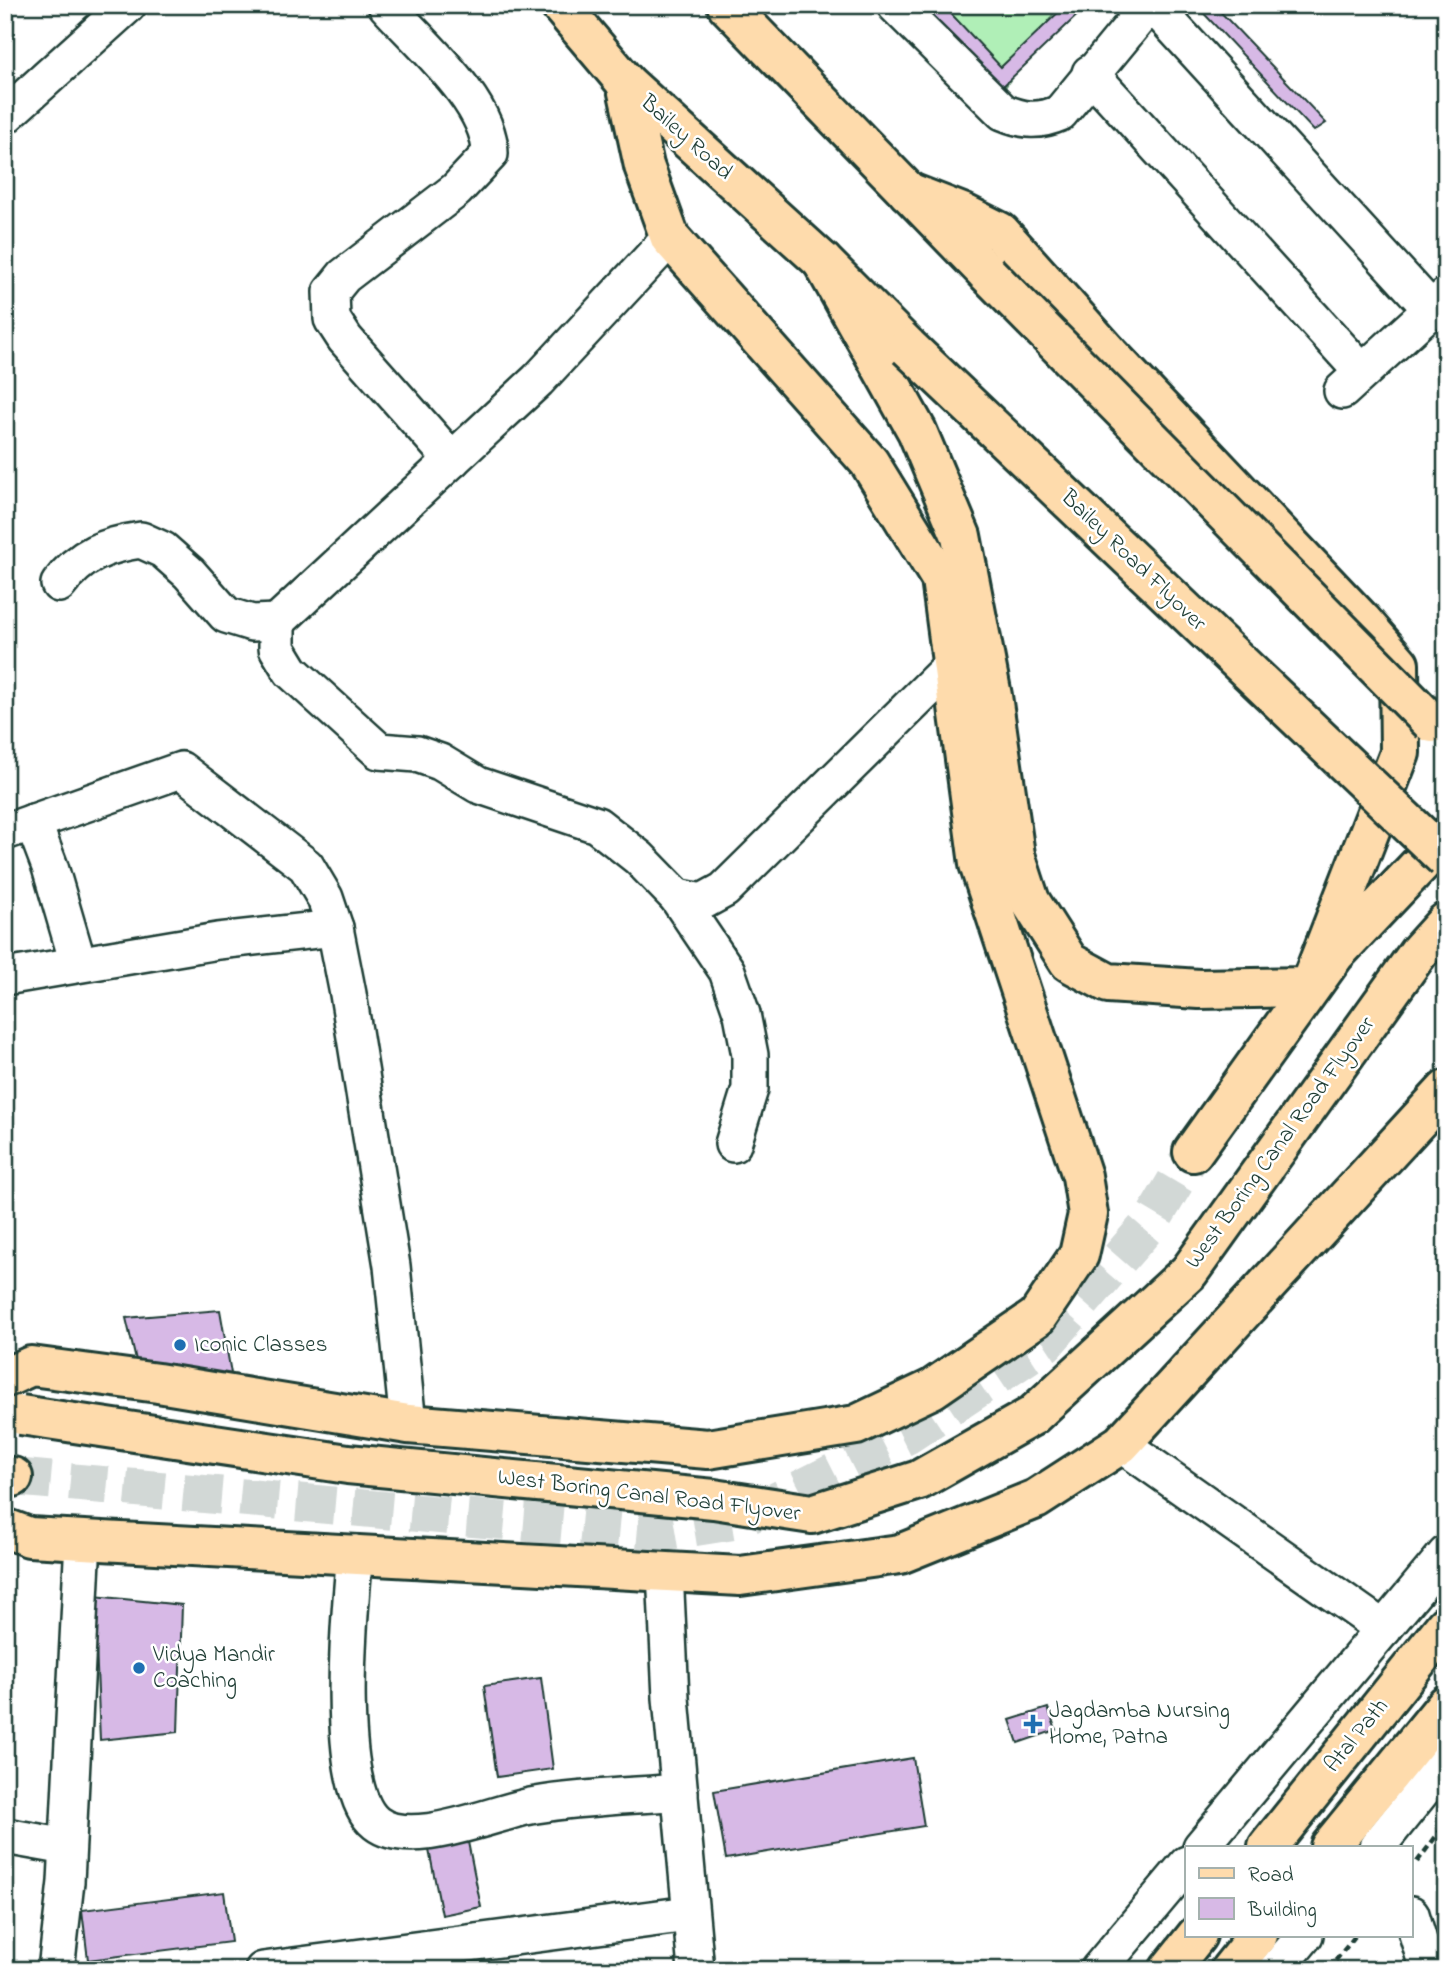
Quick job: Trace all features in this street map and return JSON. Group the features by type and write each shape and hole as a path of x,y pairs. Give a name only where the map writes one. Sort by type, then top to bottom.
{"main road":[{"name":"Bailey Road","path":"559,5 626,83 822,261"},
{"path":"727,5 987,273 1446,737"},
{"path":"5,1378 31,1366 158,1383 408,1423 708,1449 856,1425 932,1389 1037,1317 1079,1255 1088,1213 1082,1176 979,864 941,579 869,462 670,238 644,166 626,83"},
{"path":"908,192 962,213 1000,232 1110,355 1363,621 1399,664 1400,753 1309,987"},
{"path":"822,261 917,431 961,536 992,696 1015,855 1030,901 1069,962 1108,983 1199,989 1309,987"},
{"name":"Bailey Road Flyover","path":"822,261 908,347 1446,859"},
{"path":"1193,1152 1335,954 1446,837"},
{"name":"West Boring Canal Road Flyover","path":"13,1413 348,1464 714,1499 812,1514 919,1480 1032,1416 1189,1272 1419,953 1446,922"},
{"path":"5,1528 29,1537 740,1576 900,1554 1036,1499 1121,1444 1446,1090"},
{"name":"Atal Path","path":"1269,1846 1438,1635"},
{"path":"1331,1846 1446,1705"},
{"path":"1169,1970 1196,1937"},
{"path":"1230,1970 1256,1937"}],"street":[{"path":"13,98 128,5"},
{"path":"386,5 461,88 482,118 491,138 490,154 456,190 344,276 331,292 332,318 345,340 452,460"},
{"path":"895,5 1003,112 1021,120 1045,119 1060,113 1090,74 1151,5 1439,302 1352,382 1090,74"},
{"path":"59,584 72,566 93,553 141,540 163,550 189,573 226,615 252,623 277,622 538,380 670,238"},
{"path":"277,622 277,648 291,671 379,751 417,754 440,762 478,785 597,825 639,859 677,897 727,971 742,1014 750,1055 750,1089 733,1144"},
{"path":"677,897 702,902 724,890 952,666"},
{"path":"78,963 50,867 19,827 181,770 306,866 325,898 335,928 391,1266 408,1423"},
{"path":"5,977 78,963 335,928"},
{"path":"1121,1444 1384,1629"},
{"path":"56,1970 67,1847 83,1539"},
{"path":"355,1553 345,1652 354,1769 360,1803 377,1824 404,1833 434,1830 533,1805 680,1792"},
{"path":"1202,1846 1446,1554"},
{"path":"665,1571 671,1699 696,1970"},
{"path":"1378,1846 1446,1761"},
{"path":"5,1836 67,1847"},
{"path":"1098,1970 1185,1866"},
{"path":"263,1970 689,1914"},
{"path":"1412,1917 1428,1970"},
{"path":"1276,1970 1303,1937"}],"path":[{"path":"1417,1862 1446,1823"},
{"path":"1328,1970 1354,1937"}],"green space":[{"path":"926,5 1059,5 1006,86"}],"building":[{"path":"921,5 943,5 1001,67 1066,5 1088,5 1000,89"},
{"path":"1196,5 1214,5 1326,123 1314,131"},
{"name":"Iconic Classes","path":"220,1310 233,1385 139,1373 126,1318"},
{"name":"Vidya Mandir Coaching","path":"94,1596 182,1605 178,1732 100,1740"},
{"path":"541,1678 553,1769 497,1777 484,1686"},
{"path":"1048,1708 1056,1730 1018,1743 1010,1720"},
{"path":"913,1758 924,1826 726,1859 714,1791"},
{"path":"468,1842 481,1907 442,1915 429,1850"},
{"path":"224,1892 231,1942 88,1960 82,1910"}],"tunnel":[{"path":"13,1477 653,1534 739,1520 908,1435 1045,1344 1152,1221 1193,1152"}],"place":[{"name":"Iconic Classes","path":"180,1345"},
{"name":"Vidya Mandir Coaching","path":"139,1668"},
{"name":"Jagdamba Nursing Home, Patna","path":"1033,1724"}]}
